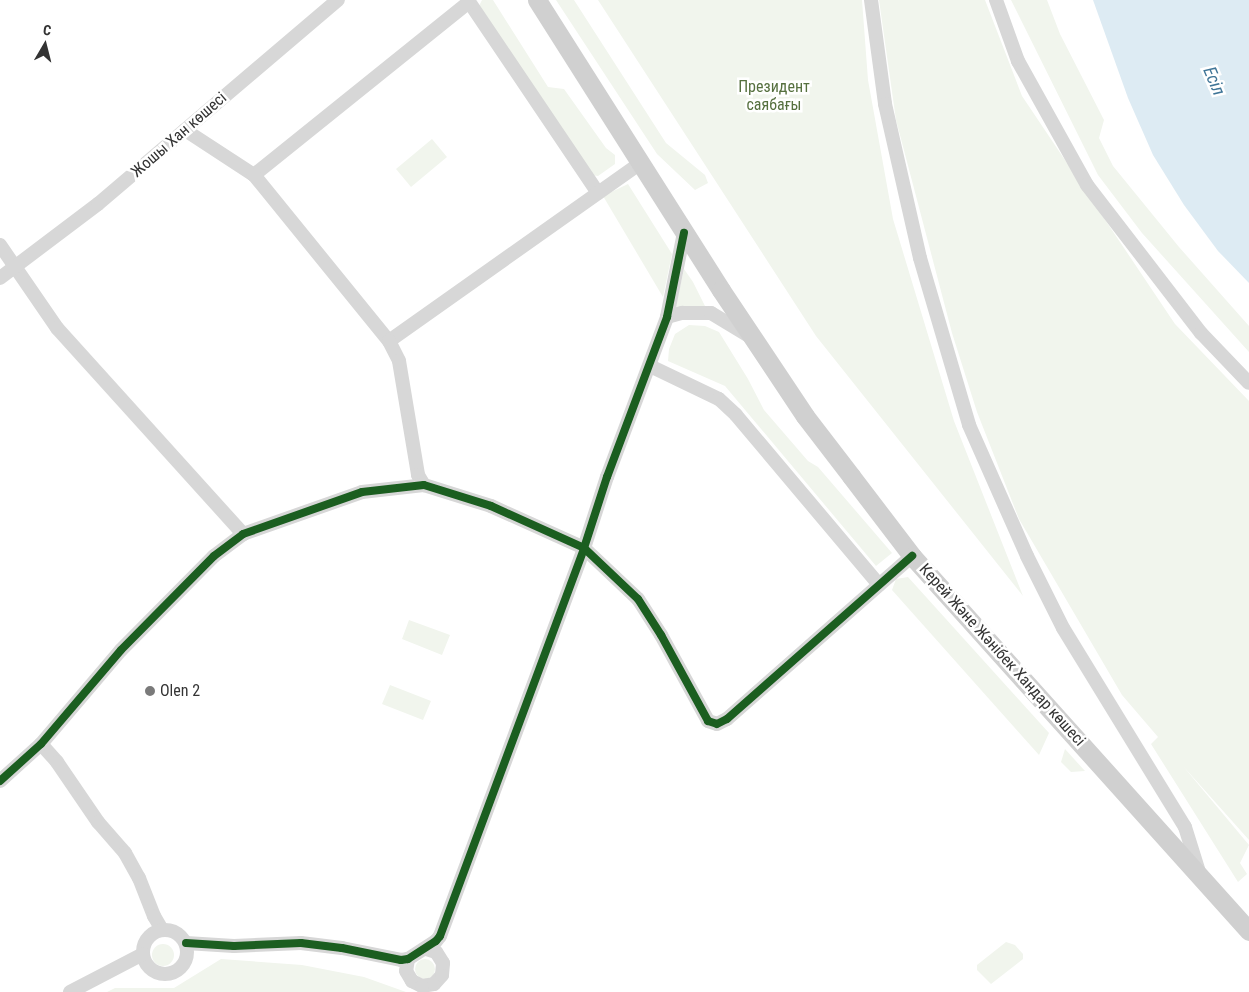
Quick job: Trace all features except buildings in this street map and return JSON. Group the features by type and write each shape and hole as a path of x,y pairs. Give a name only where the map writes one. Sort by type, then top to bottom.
{"main road":[{"name":"Керей Және Жәнібек Хандар көшесі","path":"537,0 617,140 639,164 805,416 912,556 1249,931"}],"street":[{"name":"Жошы Хан көшесі","path":"0,278 92,209 338,0"},
{"path":"871,0 885,104 920,258 970,425 1027,556 1063,628 1185,827 1201,877"},
{"path":"996,0 1018,61 1087,185 1201,333 1249,383"},
{"path":"254,175 469,2 598,193"},
{"path":"185,130 254,175 389,341 399,361 418,475 424,485"},
{"path":"389,341 639,164"},
{"path":"186,943 185,962 170,974 152,970 143,954 148,938 162,930 176,932 186,943 234,946 301,943 342,948 387,958 408,959 426,949 440,936 584,548 607,477 650,366 667,317 684,233"},
{"path":"0,245 16,265 57,328 243,534"},
{"path":"667,317 682,313 711,313 754,339"},
{"path":"650,366 719,399 741,421 879,585"},
{"path":"0,781 42,744 121,650 214,556 243,534 362,492 424,485 491,506 584,548 638,599 661,635 708,721 717,724 727,719 912,556"},
{"path":"42,744 57,762 98,822 125,853 140,878 162,930"},
{"path":"408,959 406,971 412,981 422,986 434,984 442,975 443,963 436,952 426,949"},
{"path":"70,992 143,954"}],"green space":[{"path":"482,0 493,0 548,87 564,89 606,148 615,155 615,164 598,176 591,175 479,6"},
{"path":"556,0 574,0 666,143 705,175 708,183 695,190 657,154"},
{"name":"Президент саябағы","path":"598,0 862,0 868,80 893,219 954,421 1023,596 816,336"},
{"path":"879,0 985,0 1022,96 1175,324 1249,401 1249,840 1183,766 1249,845 1240,863 1247,874 1238,882 1151,744 1158,737 1122,695 1019,519 977,412 952,333 896,120"},
{"path":"1011,0 1047,0 1060,34 1104,120 1099,138 1113,166 1179,247 1249,326 1249,352 1142,233 1098,175"},
{"path":"432,139 447,157 411,187 396,169"},
{"path":"628,184 672,254 663,297 603,196"},
{"path":"684,269 693,282 706,308 675,310"},
{"path":"689,325 705,326 719,332 748,379 764,410 808,461 818,467 892,553 876,566 725,386 668,361 669,349 675,334"},
{"path":"908,577 1049,733 1039,755 892,590 896,579"},
{"path":"409,620 450,635 442,655 402,639"},
{"path":"390,685 431,701 423,720 382,704"},
{"path":"1065,749 1085,771 1071,772 1061,762"},
{"path":"1006,942 1015,945 1023,954 1023,959 991,984 977,970 977,965"},
{"path":"163,944 173,951 174,955 167,965 163,966 153,959 152,955 159,945"},
{"path":"221,959 302,965 364,977 406,992 107,992 115,988 174,988"},
{"path":"425,959 432,962 435,969 432,976 425,979 418,976 415,969 418,962"}],"water":[{"name":"Есіл","path":"1093,0 1249,0 1249,283 1218,251 1184,205 1153,155 1128,98"}],"cycle path":[{"path":"0,781 41,744 121,650 214,556 243,534 362,492 424,485 491,506 584,548 607,477 667,317 684,233"},
{"path":"186,943 234,946 301,943 342,948 401,960 408,959 436,941 440,936 584,548 638,599 661,635 708,721 717,724 727,719 912,556"}],"place":[{"name":"Olen 2","path":"150,691"}]}
